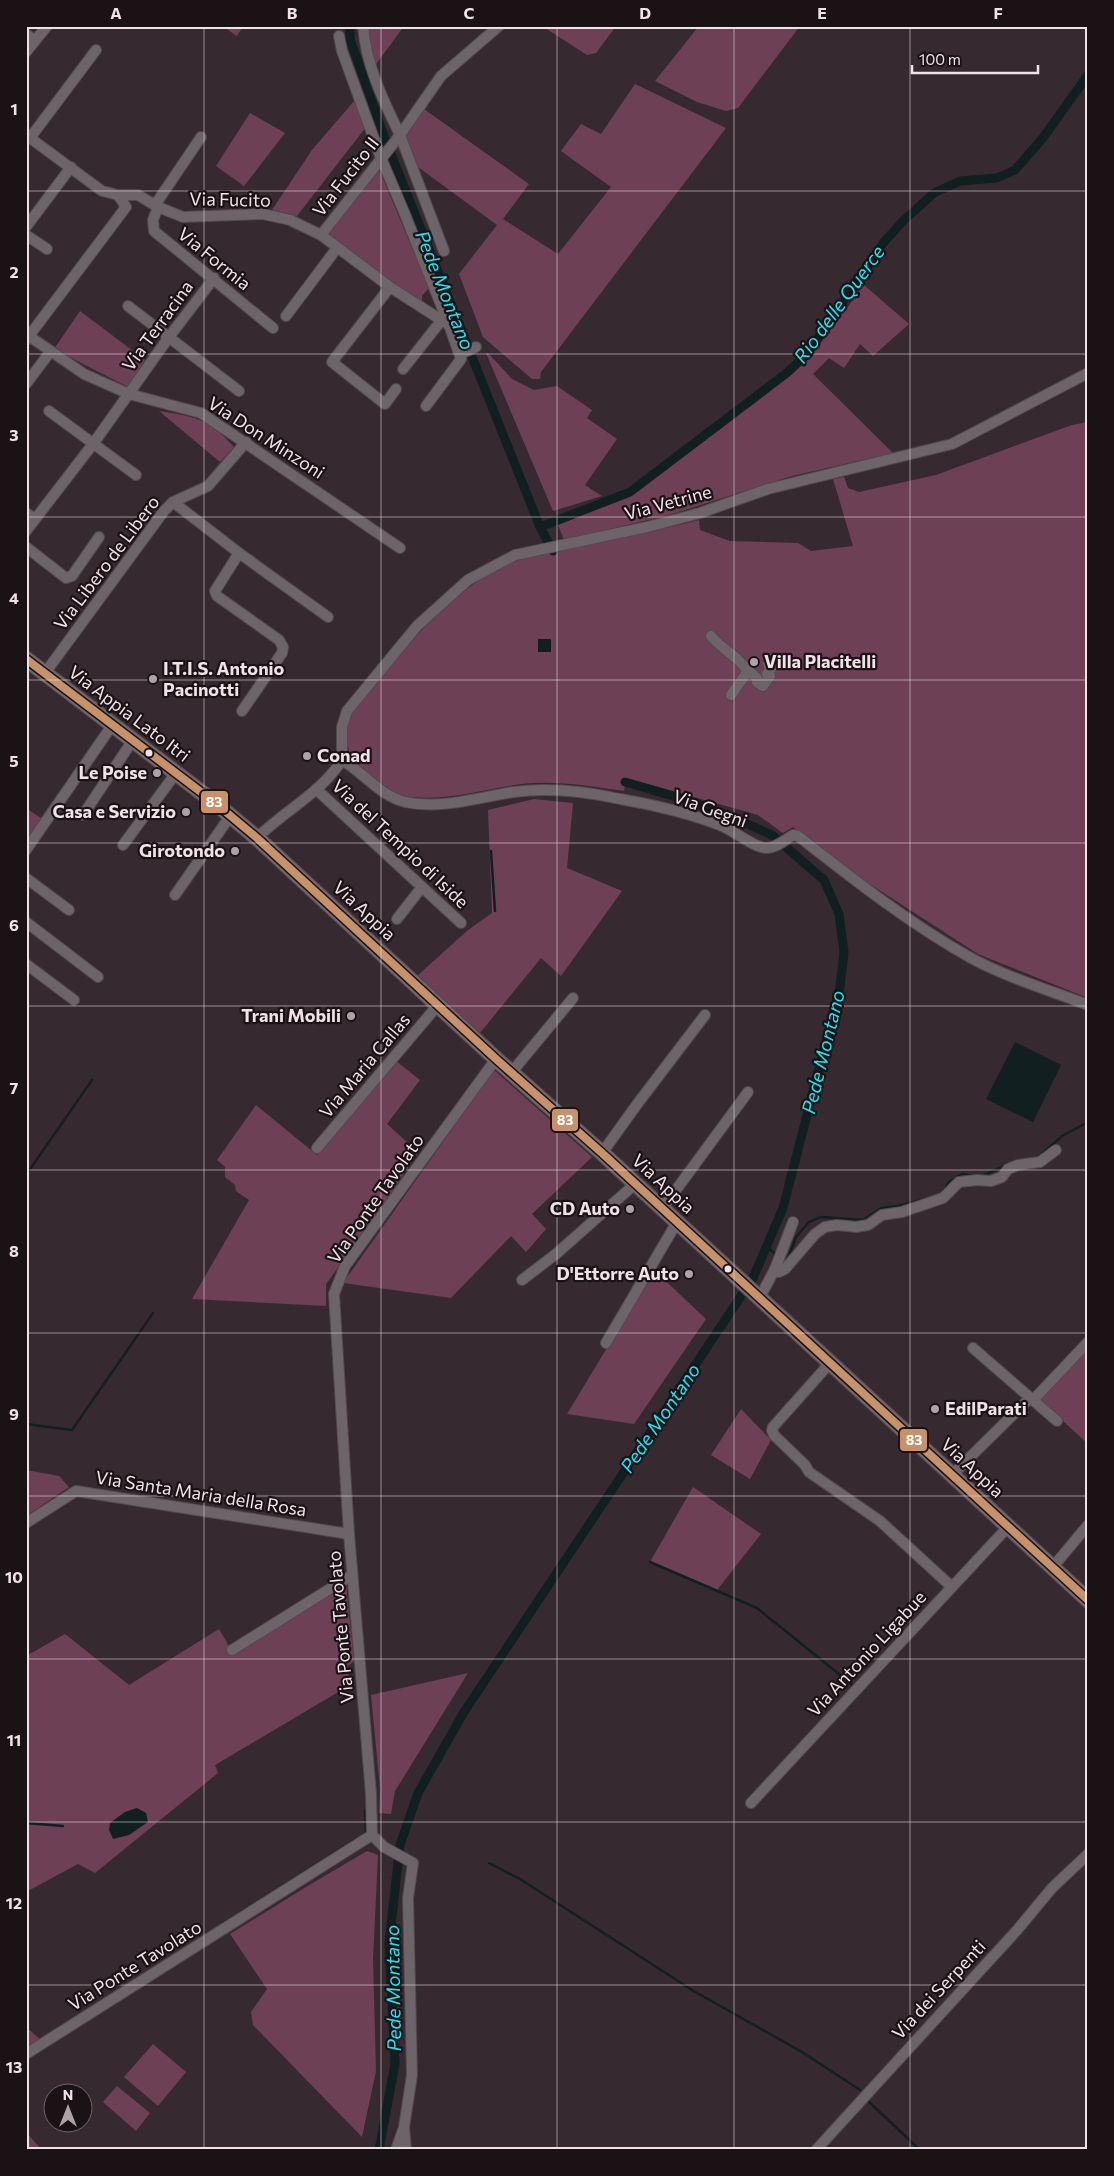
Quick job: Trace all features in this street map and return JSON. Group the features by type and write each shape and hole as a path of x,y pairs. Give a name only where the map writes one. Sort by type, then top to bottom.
{"main road":[{"name":"Via Appia Lato Itri","path":"26,659 209,798"},
{"name":"Via Appia","path":"209,798 257,838 511,1073 602,1153 739,1279 1007,1528 1088,1600"}],"street":[{"path":"26,52 47,26"},
{"name":"Via Fucito II","path":"321,235 397,139 370,64 363,26"},
{"path":"444,251 397,139 442,76 499,26"},
{"path":"26,34 35,41"},
{"path":"339,36 342,52 445,323 461,355"},
{"path":"28,136 96,50"},
{"name":"Via Fucito","path":"28,136 102,191 118,195 138,195 157,206 183,216 263,214 290,220 321,235 390,287 445,323"},
{"path":"157,206 201,137"},
{"path":"26,227 71,167"},
{"path":"27,337 126,207 118,195"},
{"name":"Via Formia","path":"157,206 153,220 154,231 273,328"},
{"path":"26,235 47,249"},
{"path":"286,316 336,248"},
{"name":"Via Terracina","path":"26,531 30,516 93,444 169,337 214,278"},
{"path":"390,287 332,362 385,404 396,390"},
{"path":"128,306 238,391"},
{"path":"403,369 445,323"},
{"name":"Via Don Minzoni","path":"27,337 84,374 129,394 201,413 400,548"},
{"path":"426,406 461,355 476,347"},
{"path":"26,384 50,352"},
{"name":"Via Vetrine","path":"342,760 342,727 347,711 417,626 468,580 515,555 647,527 700,513 768,489 952,444 1088,373"},
{"path":"49,411 136,475"},
{"name":"Via Libero de Libero","path":"45,673 173,502 208,486 246,442"},
{"path":"173,502 239,553 328,617"},
{"path":"26,547 66,578 72,576 98,537"},
{"path":"239,553 215,591 217,596 279,640 283,646 282,653 242,711"},
{"path":"711,636 718,645 741,662 743,667 763,686 770,676 767,674 772,668 768,664"},
{"path":"731,695 748,671"},
{"path":"26,850 112,724"},
{"path":"83,815 133,740"},
{"path":"257,838 316,789 335,771 342,760"},
{"name":"Via Gegni","path":"342,760 388,795 405,802 422,804 454,802 514,792 566,790 620,798 686,814 722,827 764,848 773,847 793,834 861,886 972,959 1088,1005"},
{"path":"123,845 176,773"},
{"name":"Via del Tempio di Iside","path":"316,789 462,923"},
{"path":"175,894 230,815"},
{"path":"26,878 69,910"},
{"path":"397,919 422,887"},
{"path":"26,922 98,977"},
{"path":"26,964 74,1000"},
{"path":"511,1073 573,998"},
{"name":"Via Maria Callas","path":"317,1148 438,1005"},
{"path":"602,1153 705,1015"},
{"name":"Via Ponte Tavolato","path":"26,2054 372,1835 371,1794 352,1575 334,1294 345,1266 496,1059"},
{"path":"662,1209 748,1092"},
{"path":"775,1269 779,1272 785,1269 815,1234 825,1227 868,1225 882,1215 902,1212 943,1198 959,1182 977,1180 991,1182 1002,1177 1008,1169 1018,1165 1040,1162 1056,1150"},
{"path":"522,1280 556,1254 635,1184"},
{"path":"606,1344 677,1222"},
{"path":"758,1298 775,1269 793,1222"},
{"path":"952,1475 1030,1398 1035,1398 1088,1342"},
{"path":"973,1348 1057,1420"},
{"path":"830,1363 773,1426 774,1435 805,1465 809,1472 880,1521 952,1587"},
{"name":"Via Santa Maria della Rosa","path":"26,1523 76,1491 349,1534"},
{"path":"1052,1568 1088,1524"},
{"name":"Via Antonio Ligabue","path":"751,1803 1007,1528"},
{"path":"232,1650 352,1575"},
{"path":"372,1835 390,1850 413,1864 408,1898 412,2075 404,2127 396,2150"},
{"name":"Via dei Serpenti","path":"816,2150 1018,1929 1052,1888 1088,1854"},
{"path":"404,2127 406,2150"}],"shaded area":[{"path":"222,26 243,26 237,36"},
{"path":"366,26 404,26 374,67"},
{"path":"542,26 616,26 596,53 587,55"},
{"path":"699,26 800,26 738,108 726,111 697,102 655,81"},
{"path":"635,84 726,128 541,372 540,379 532,379 483,337 459,274 497,225 418,167 405,134 424,109 529,184 503,219 558,254 611,187 561,151 581,124 601,134"},
{"path":"355,100 366,127 297,216 272,210 312,150"},
{"path":"250,113 285,133 244,186 216,166"},
{"path":"378,167 429,288 422,296 422,305 329,238 328,232"},
{"path":"864,285 909,324 873,356 860,344 844,368 829,358 813,374 893,453 792,476 669,515 564,540 558,525 630,495 808,360"},
{"path":"80,311 145,360 128,387 54,349"},
{"path":"486,353 512,379 534,390 557,386 592,410 587,418 617,439 585,485 602,496 553,511"},
{"path":"159,411 201,420 217,430 234,447 220,462"},
{"path":"1088,422 1088,998 978,954 862,879 793,827 783,833 758,815 626,778 624,791 572,784 534,783 434,798 400,795 385,789 350,760 346,730 350,715 401,653 439,613 481,579 504,566 544,553 699,520 700,530 730,541 798,543 811,551 853,546 833,479 844,477 848,488 859,492 936,475 1072,425"},
{"path":"538,639 551,639 551,652 538,652"},
{"path":"534,799 573,803 567,868 622,891 561,976 541,958 480,1033 417,976 468,930 492,913 488,810"},
{"path":"26,808 41,818 26,842"},
{"path":"1015,1042 1061,1065 1033,1122 986,1099"},
{"path":"396,1061 420,1080 387,1124 418,1152 382,1208 326,1284 326,1306 192,1299 249,1200 236,1191 235,1185 225,1177 225,1167 217,1160 256,1105 317,1155"},
{"path":"494,1070 592,1157 532,1214 546,1229 526,1252 511,1236 451,1298 343,1283"},
{"path":"654,1270 706,1319 634,1424 567,1414"},
{"path":"1088,1344 1088,1444 1038,1398"},
{"path":"741,1409 771,1440 750,1479 711,1455"},
{"path":"26,1470 59,1476 69,1487 26,1516"},
{"path":"693,1487 761,1534 717,1590 650,1562"},
{"path":"346,1584 354,1661 348,1666 346,1672 355,1682 215,1765 218,1773 95,1873 78,1864 26,1892 26,1656 65,1634 129,1685 219,1629 233,1653"},
{"path":"468,1673 395,1791 391,1814 379,1813 380,1788 371,1695"},
{"path":"137,1808 146,1813 148,1822 129,1835 113,1839 109,1830 110,1823 125,1812"},
{"path":"367,1851 378,1855 373,1960 376,2071 362,2137 253,2025 251,2012 267,1989 230,1934"},
{"path":"26,2027 41,2040 26,2049"},
{"path":"153,2044 186,2072 158,2106 124,2077"},
{"path":"117,2086 150,2113 136,2131 103,2102"},
{"path":"26,2132 42,2150 26,2150"}],"waterway":[{"name":"Pede Montano","path":"350,26 350,39 385,139 540,527 553,551"},
{"name":"Rio delle Querce","path":"540,527 630,492 788,372 806,355 884,242 903,221 934,193 960,181 997,178 1015,170 1042,139 1088,75"},
{"name":"Pede Montano","path":"379,2150 395,2064 389,1943 400,1845 418,1793 464,1712 753,1278 783,1208 840,987 844,952 839,914 824,880 772,835 687,800 625,782"},
{"path":"491,851 495,911"},
{"path":"26,1175 92,1080"},
{"path":"1042,1154 1062,1136 1088,1122"},
{"path":"982,1176 1007,1165"},
{"path":"943,1192 949,1182 962,1174 974,1176"},
{"path":"783,1259 788,1259 796,1237 809,1222 821,1217 863,1220 881,1208 899,1206 932,1197"},
{"path":"767,1247 778,1256"},
{"path":"26,1424 72,1430 153,1313"},
{"path":"650,1562 757,1608 855,1687"},
{"path":"363,1835 366,1833 365,1810"},
{"path":"26,1823 63,1826"},
{"path":"222,1924 356,1839"},
{"path":"489,1863 520,1879 692,1990 802,2052 860,2090"},
{"path":"867,2100 920,2150"}],"transit line":[{"name":"83","path":"26,659 214,802 257,838 1088,1600"}],"place":[{"name":"Villa Placitelli","path":"754,662"},
{"name":"I.T.I.S. Antonio Pacinotti","path":"153,679"},
{"name":"Conad","path":"307,756"},
{"name":"Le Poise","path":"157,773"},
{"name":"Casa e Servizio","path":"186,812"},
{"name":"Girotondo","path":"235,851"},
{"name":"Trani Mobili","path":"351,1016"},
{"name":"CD Auto","path":"630,1209"},
{"name":"D'Ettorre Auto","path":"689,1274"},
{"name":"EdilParati","path":"935,1409"}]}
